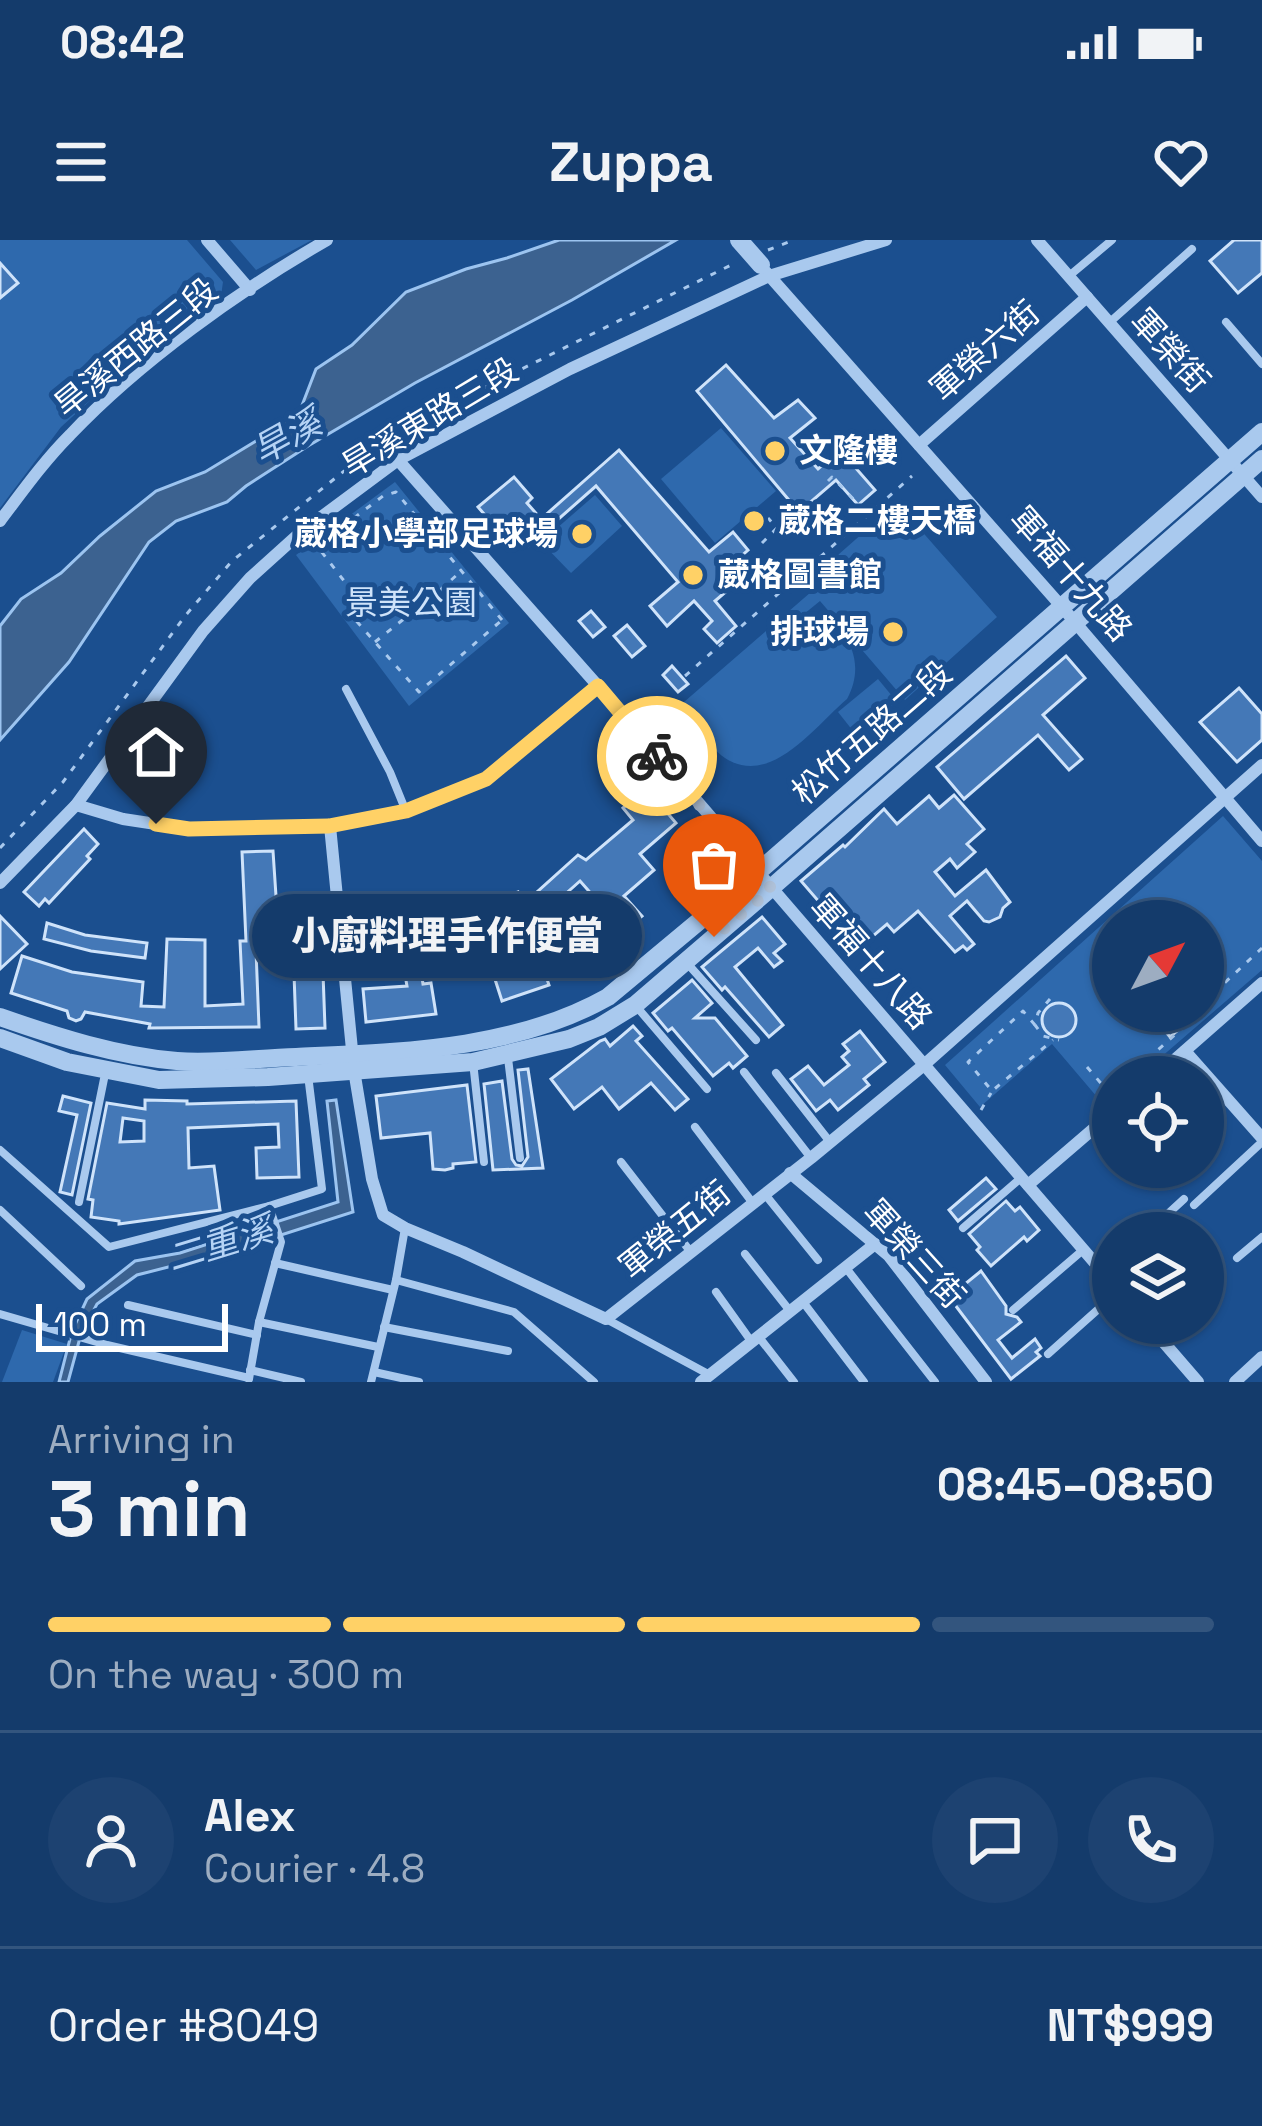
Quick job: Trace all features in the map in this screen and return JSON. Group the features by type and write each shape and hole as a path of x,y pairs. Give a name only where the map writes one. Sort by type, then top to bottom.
{"street":[{"path":"207,240 250,290"},
{"name":"旱溪西路三段","path":"0,521 68,436 116,390 163,351 327,240"},
{"name":"軍福十九路","path":"739,240 1262,841"},
{"name":"旱溪東路三段","path":"0,883 76,805 203,632 250,578 301,532 398,460 765,270 886,240"},
{"name":"軍榮街","path":"1037,240 1262,497"},
{"name":"軍榮六街","path":"919,445 1087,298"},
{"name":"松竹五路二段","path":"0,1038 67,1062 159,1080 308,1073 501,1037 581,1012 608,997 1068,615 1237,467 1262,432"},
{"name":"松竹五路二段","path":"1237,467 1262,459"},
{"name":"軍福十八路","path":"398,460 1092,1256"},
{"name":"松竹五路二段","path":"0,1017 94,1047 180,1061 473,1062 569,1039 635,1005 772,889 1068,615"},
{"path":"76,805 123,819 189,829 329,826 406,811 486,779 598,686"},
{"name":"軍榮五街","path":"404,1228 606,1319 925,1064 1262,765"},
{"path":"329,826 353,1062 376,1196 382,1215 404,1228"},
{"path":"1177,1056 1262,984"},
{"path":"1185,1051 1262,1140"},
{"path":"1025,1181 1092,1128"},
{"name":"軍榮三街","path":"790,1173 889,1256 986,1382"},
{"path":"706,1378 875,1244"},
{"path":"1165,1344 1198,1382"},
{"path":"1235,1382 1260,1363"}],"lane":[{"path":"1069,276 1112,240"},
{"path":"1109,322 1192,249"},
{"path":"1226,322 1262,364"},
{"path":"346,689 406,811"},
{"path":"685,961 756,1040"},
{"path":"635,1005 707,1089"},
{"path":"508,1054 520,1158"},
{"path":"473,1062 484,1162"},
{"path":"79,1202 106,1070"},
{"path":"744,1072 811,1158"},
{"path":"0,1150 109,1247 322,1189 308,1073"},
{"path":"776,1073 830,1142"},
{"path":"694,1127 818,1260"},
{"path":"1175,1212 1262,1140"},
{"path":"620,1162 691,1252"},
{"path":"964,1228 1025,1181"},
{"path":"249,1377 280,1242 269,1206"},
{"path":"0,1210 81,1286"},
{"path":"404,1228 373,1377 419,1382"},
{"path":"1238,1258 1262,1237"},
{"path":"1013,1310 1083,1250"},
{"path":"746,1254 790,1311"},
{"path":"275,1263 514,1312 594,1382"},
{"path":"846,1268 935,1382"},
{"path":"716,1292 794,1382"},
{"path":"802,1302 864,1382"},
{"path":"128,1305 257,1335"},
{"path":"0,1314 107,1346 249,1377 301,1382"},
{"path":"1048,1354 1092,1315"},
{"path":"606,1319 706,1378"},
{"path":"259,1322 379,1347"},
{"path":"384,1327 508,1351"}],"path":[{"path":"782,244 794,240"},
{"path":"547,358 551,364"},
{"path":"686,676 912,476"},
{"path":"828,481 832,477 867,514"},
{"path":"396,492 461,572 503,619 419,692 351,615 362,604 317,546 383,496 396,492"},
{"path":"762,543 777,528 768,518"},
{"path":"440,590 461,572"},
{"path":"375,642 430,598"},
{"path":"1224,983 1262,948"},
{"path":"1035,1025 1037,1013 1050,999"},
{"path":"980,1111 992,1091 1056,1040 1043,1036 1023,1011 968,1061 992,1091"},
{"path":"1151,1056 1178,1032"},
{"path":"1088,1067 1092,1072"}],"green space":[{"path":"0,240 187,240 223,282 221,296 126,368 61,427 0,508"},
{"path":"230,240 312,240 256,270"},
{"path":"721,428 776,491 715,543 661,479"},
{"name":"景美公園","path":"395,482 509,623 409,706 296,555"},
{"name":"葳格小學部足球場","path":"595,495 622,526 571,573 541,542"},
{"path":"897,503 997,617 905,700 820,601 804,614 832,624 850,644 853,685 847,699 791,750 759,765 742,765 718,753 705,737 697,710 679,725 669,715 811,592 805,584"},
{"path":"878,679 897,702 857,736 838,712"},
{"path":"1223,816 1262,861 1262,970 1224,1003 1224,900 1129,900"},
{"path":"1092,933 1092,1032 1190,1032 1162,1056 1092,1056 1092,1091 1052,1044 980,1107 945,1065"},
{"path":"22,1330 67,1344 53,1382 2,1382"}],"water":[{"name":"旱溪","path":"559,240 676,240 415,383 308,446 227,502 176,521 149,542 69,662 0,740 0,626 21,599 61,573 156,491 205,472 301,408 316,369 352,345 406,292"},
{"name":"二重溪","path":"336,1100 353,1212 137,1275 97,1304 81,1334 68,1382 59,1382 72,1331 87,1299 135,1261 180,1253 338,1202 327,1101"}],"building":[{"path":"1234,240 1262,240 1262,273 1238,293 1210,261"},
{"path":"0,263 18,283 0,298"},
{"name":"文隆樓","path":"726,365 774,418 798,400 815,418 790,438 818,469 840,450 875,490 858,505 836,480 799,512 697,391"},
{"path":"619,450 709,552 733,532 748,550 718,577 729,589 715,601 736,626 717,643 704,629 712,621 694,601 667,626 650,606 678,582 596,486 529,545 509,520 498,530 478,507 514,477 532,498 527,503 541,519"},
{"path":"591,611 605,627 593,637 579,621"},
{"path":"627,625 645,646 632,657 614,636"},
{"path":"1066,656 1085,678 1043,715 1082,759 1069,770 1038,735 964,799 937,767"},
{"path":"672,666 688,684 678,692 663,675"},
{"path":"1239,688 1262,714 1262,740 1237,762 1200,722"},
{"path":"646,788 676,823 640,854 654,870 624,896 642,916 581,967 554,934 559,930 543,913 549,908 536,893 578,855 586,860 633,820 623,808","holes":["580,881 610,915 588,933 561,898"]},
{"path":"954,795 984,829 967,844 975,852 957,868 950,859 935,872 955,896 986,870 1010,902 1000,917 989,922 967,901 950,916 974,944 967,950 963,946 955,952 918,911 894,932 887,924 859,948 801,881 884,809 897,824 929,796 939,808"},
{"path":"84,829 98,844 87,856 90,859 49,903 45,899 39,906 24,892"},
{"path":"699,838 719,861 718,871 704,883 679,855"},
{"path":"273,851 276,896 319,894 320,921 255,924 259,1027 149,1028 150,1024 85,1012 76,1021 67,1011 11,993 22,956 72,972 143,982 141,1006 164,1007 167,939 205,940 205,1006 243,1004 242,852"},
{"path":"518,892 549,985 502,1001 472,908"},
{"path":"0,916 27,944 0,969"},
{"path":"762,917 785,944 774,953 782,961 774,967 758,948 735,967 783,1025 769,1037 702,967"},
{"path":"413,921 423,984 431,983 436,1014 366,1022 363,989 407,986 396,924"},
{"path":"47,923 85,935 147,943 145,958 44,939"},
{"path":"322,945 325,1028 296,1029 293,946"},
{"path":"692,980 712,1003 695,1018 715,1018 747,1056 713,1076 653,1013"},
{"path":"1059,1003 1071,1008 1076,1020 1071,1032 1059,1037 1047,1032 1042,1020 1047,1008"},
{"path":"633,1026 642,1036 636,1041 688,1099 675,1110 651,1083 619,1109 602,1087 574,1109 551,1079 600,1041 605,1039 610,1046"},
{"path":"860,1031 885,1062 864,1079 869,1085 838,1110 830,1100 816,1111 791,1079 808,1066 824,1085 849,1065 842,1057 849,1051 843,1044"},
{"path":"528,1069 543,1168 493,1170 484,1084 502,1081 512,1159 522,1166 528,1157 518,1070"},
{"path":"467,1085 476,1162 433,1169 430,1133 381,1138 376,1096"},
{"path":"63,1096 91,1103 72,1195 60,1192 77,1115 59,1111"},
{"path":"145,1100 187,1104 296,1101 299,1177 257,1178 256,1148 279,1147 278,1124 188,1128 189,1168 214,1166 220,1210 119,1224 91,1217 93,1200 88,1199 107,1103 145,1109","holes":["123,1118 144,1121 144,1141 120,1142"]},
{"path":"986,1178 996,1189 958,1221 949,1210"},
{"path":"1006,1201 1015,1211 1020,1207 1039,1230 991,1266 969,1234"},
{"path":"981,1271 1006,1306 1006,1314 1021,1322 998,1340 1012,1358 1035,1339 1041,1348 1036,1352 1040,1356 1011,1379 949,1297"}],"way so far":[{"path":"657,756 772,889 714,937"}],"place":[{"name":"文隆樓","path":"775,451"},
{"name":"葳格二樓天橋","path":"754,521"},
{"name":"葳格小學部足球場","path":"582,534"},
{"name":"葳格圖書館","path":"693,575"},
{"name":"排球場","path":"893,632"},
{"name":"小廚料理手作便當","path":"714,937"}],"route":[{"path":"156,824 189,829 329,826 406,811 486,779 598,686 657,756"}]}
